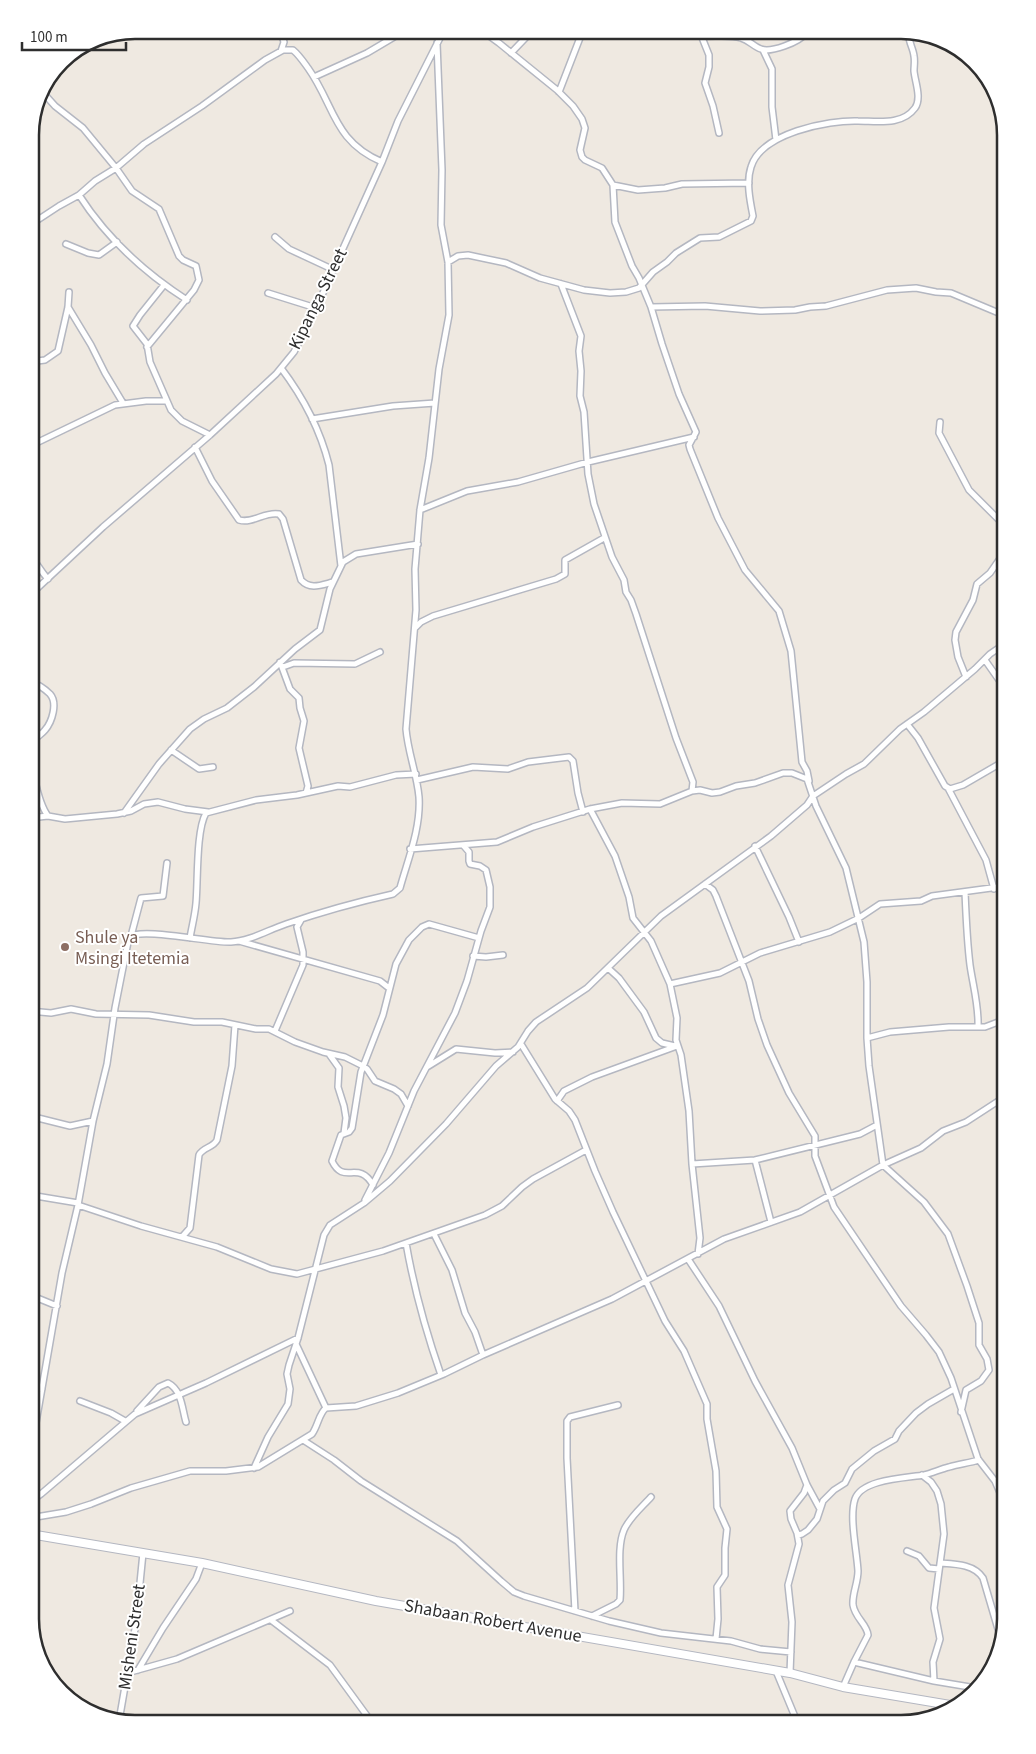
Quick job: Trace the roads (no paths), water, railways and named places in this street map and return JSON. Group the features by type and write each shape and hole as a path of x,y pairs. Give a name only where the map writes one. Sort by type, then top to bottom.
{"street":[{"path":"280,51 284,42 283,39"},
{"path":"314,77 367,53 391,39"},
{"name":"Kipanga Street","path":"39,588 104,527 210,435 280,368 294,352 334,270 398,121 439,39"},
{"path":"493,39 559,92 573,106 584,123 585,128 580,150 582,157 602,168 613,185 615,222 632,266 651,307 679,394 696,432 690,447 718,518 745,570 779,612 791,651 802,762 807,771 816,806 846,868 864,942 867,1038 883,1165 924,1202 948,1234 979,1323 979,1345 987,1359 989,1370 981,1381 966,1390 961,1412"},
{"path":"511,53 524,39"},
{"path":"559,92 580,39"},
{"path":"702,39 709,60 705,84 713,106 718,133"},
{"path":"744,39 763,50 772,69 772,107 776,140"},
{"path":"763,50 774,49 800,39"},
{"path":"448,262 458,256 468,255 506,263 540,278 584,290 610,293 639,288 653,272 681,249 700,238 722,236 751,221 753,216 749,182 751,167 762,149 776,140 806,128 826,124 857,120 882,122 901,119 911,114 918,101 914,71 915,58 909,39"},
{"path":"239,941 301,919 396,892 400,888 415,834 419,805 417,780 406,729 415,629 415,569 420,510 438,369 449,315 448,262 441,225 442,170 437,42"},
{"path":"39,219 79,195 116,168 144,144 202,106 265,60 280,51 290,49 298,54 314,77 335,120 346,137 372,158 382,162"},
{"path":"47,97 55,106 83,128 132,191 159,209 179,256 196,266 199,280 187,300 148,347"},
{"path":"613,185 638,190 665,188 682,184 749,182"},
{"path":"79,195 90,213 117,242 164,285 187,300"},
{"path":"275,237 289,249 334,270"},
{"path":"66,244 88,253 99,255 117,242"},
{"path":"561,284 581,336 579,351 581,365 580,396 584,412 589,481 594,504 604,538 624,580 626,592 636,614 676,738 693,782 692,791"},
{"path":"164,285 133,325 148,347 150,362 167,401 176,416 210,435"},
{"path":"651,307 705,306 760,310 796,310 826,306 887,290 916,288 952,293 997,312"},
{"path":"39,361 45,360 58,351 68,307 69,292"},
{"path":"268,293 316,308"},
{"path":"68,307 123,403"},
{"path":"280,368 298,391 325,450 329,465 341,567"},
{"path":"39,442 123,403 167,401"},
{"path":"312,419 393,406 435,403"},
{"path":"940,422 939,433 970,490 997,518"},
{"path":"420,510 467,491 518,482 588,462 694,437"},
{"path":"195,447 212,481 239,520 247,522 274,513 279,514 283,519 301,580 308,586 333,582"},
{"path":"415,629 421,622 433,616 556,579 565,574 565,560 604,538"},
{"path":"124,813 171,750 190,729 204,719 227,708 321,629 333,582 348,559 356,554 418,544"},
{"path":"966,677 958,657 955,640 956,632 973,600 977,584 990,573 997,563"},
{"path":"39,570 48,580"},
{"path":"254,1468 268,1437 288,1404 290,1389 288,1374 326,1229 364,1203 390,1181 446,1124 496,1066 521,1044 528,1030 536,1022 587,988 660,916 771,836 791,820 814,796 864,764 907,724 997,650"},
{"path":"281,664 355,664 380,652"},
{"path":"985,660 997,677"},
{"path":"281,664 290,689 299,698 300,708 304,717 299,748 308,786 306,793"},
{"path":"39,687 50,694 53,704 50,721 39,736"},
{"path":"907,724 918,738 939,776 948,788 986,860 994,889"},
{"path":"171,750 199,769 213,767"},
{"path":"417,780 473,767 508,768 528,762 569,757 573,761 583,812"},
{"path":"948,788 952,789 963,785 997,765"},
{"path":"410,849 501,841 533,827 590,809 622,803 660,804 692,791 700,790 712,794 788,772 806,778 809,782"},
{"path":"39,817 48,816 65,819 124,813 144,804 158,802 185,809 208,812 256,800 306,793 338,786 350,787 396,775 416,774"},
{"path":"39,793 44,810 48,816"},
{"path":"590,809 617,861 633,918 645,931 670,984 677,1018 676,1046 681,1055 689,1110 692,1164 700,1238 698,1254"},
{"path":"190,938 196,904 203,818 208,812"},
{"path":"364,1203 389,1153 408,1106 454,1013 467,981 473,956 490,907 490,888 486,870 480,866 470,864 469,852 462,845"},
{"path":"755,846 800,942"},
{"path":"39,1406 62,1273 78,1204 93,1121 107,1064 114,1013 128,939 141,898 163,896 167,863"},
{"path":"705,884 714,892 742,963 768,1046 790,1093 814,1134 815,1156 837,1211 900,1306 926,1335 938,1352 954,1389 979,1460 997,1486"},
{"path":"670,984 720,973 742,963 746,959 830,932 880,904 921,901 932,896 997,888"},
{"path":"965,892 968,944 978,1027"},
{"path":"275,1031 301,972 303,952 297,927 301,919"},
{"path":"373,1185 363,1173 344,1173 332,1161 341,1135 349,1132 352,1128 363,1066 383,1015 396,964 402,950 422,927 429,924 479,938"},
{"path":"130,936 136,934 169,935 217,941 239,941 380,981 390,988"},
{"path":"473,956 486,958 503,955"},
{"path":"608,968 619,978 644,1012 656,1038 676,1046"},
{"path":"39,1012 51,1013 71,1009 89,1014 149,1015 194,1022 222,1022 275,1031 292,1041 345,1057 367,1068 375,1080 401,1094 408,1106"},
{"path":"867,1038 890,1032 990,1026 997,1023"},
{"path":"182,1237 190,1228 200,1155 202,1151 213,1145 217,1140 232,1066 236,1025"},
{"path":"521,1044 557,1101 569,1111 575,1120 586,1150 664,1321 684,1351 707,1404 707,1418 716,1471 717,1507 727,1529 725,1575 717,1587 718,1619 716,1639"},
{"path":"557,1101 564,1091 578,1083 676,1046"},
{"path":"427,1067 456,1049 495,1053 513,1052"},
{"path":"328,1053 339,1068 338,1087 346,1118 344,1133"},
{"path":"39,1517 91,1504 130,1488 190,1471 226,1471 254,1468 312,1434 318,1426 322,1411 326,1408 369,1403 441,1376 483,1355 612,1299 724,1239 800,1212 883,1165 921,1148 943,1131 966,1122 997,1102"},
{"path":"39,1118 70,1126 93,1121"},
{"path":"692,1164 755,1160 860,1134 877,1125"},
{"path":"39,1197 78,1204 141,1226 217,1247 271,1269 297,1274 346,1262 486,1215 504,1205 533,1178 586,1150"},
{"path":"755,1160 771,1222"},
{"path":"434,1234 452,1270 465,1313 475,1332 483,1355"},
{"path":"406,1243 418,1303 441,1376"},
{"path":"688,1259 719,1306 754,1381 792,1448 807,1485 820,1510"},
{"path":"39,1299 57,1306"},
{"path":"39,1495 135,1414 206,1383 298,1338"},
{"path":"296,1344 326,1408"},
{"path":"135,1414 164,1384 172,1385 179,1394 186,1422"},
{"path":"798,1535 808,1530 818,1519 823,1501 834,1490 845,1483 849,1473 861,1461 895,1439 899,1431 916,1413 954,1389"},
{"path":"80,1401 111,1413 125,1421"},
{"path":"575,1611 567,1458 567,1421 570,1417 618,1405"},
{"path":"303,1440 334,1460 361,1481 456,1541 514,1592 592,1616 661,1633 700,1639 716,1639 791,1652"},
{"path":"844,1687 868,1635 868,1632 857,1617 853,1598 858,1573 853,1515 854,1501 858,1493 867,1486 922,1475 979,1460"},
{"path":"922,1475 934,1486 941,1504 944,1534 934,1608 940,1639 932,1662 934,1681"},
{"path":"790,1673 792,1622 788,1585 798,1552 798,1535 791,1520 790,1511 804,1494 807,1485"},
{"path":"592,1616 620,1600 621,1545 624,1530 629,1521 650,1497"},
{"name":"Shabaan Robert Avenue","path":"39,1536 202,1563 376,1601 790,1673 844,1687 945,1704"},
{"path":"908,1551 919,1556 929,1568 964,1566 980,1574 983,1578 997,1624"},
{"name":"Misheni Street","path":"120,1714 136,1623 143,1553"},
{"path":"138,1670 196,1579 202,1563"},
{"path":"127,1673 177,1659 290,1611"},
{"path":"272,1620 330,1665 367,1715"},
{"path":"854,1662 934,1681 969,1687"},
{"path":"776,1671 794,1715"}],"place":[{"name":"Shule ya Msingi Itetemia","path":"65,947"}]}
